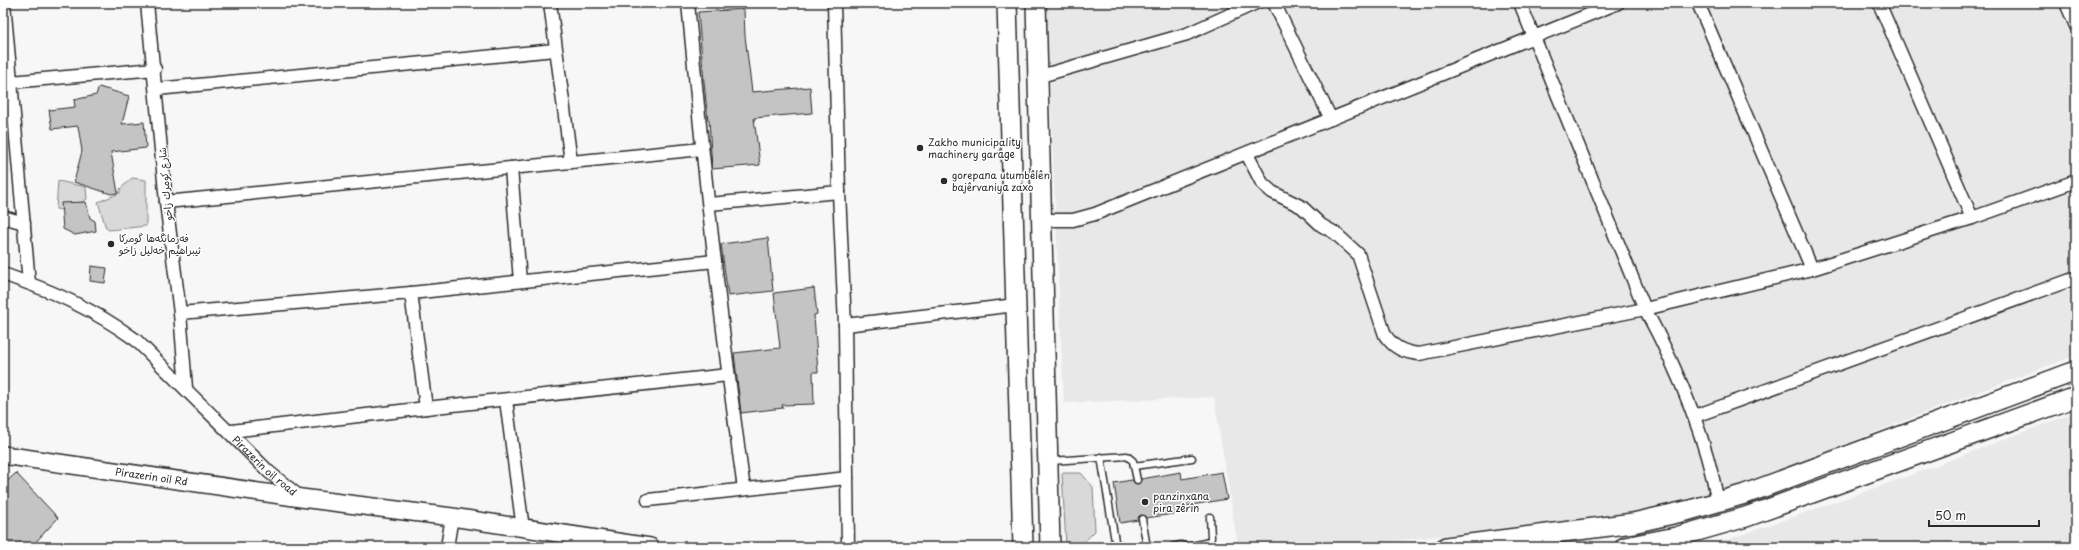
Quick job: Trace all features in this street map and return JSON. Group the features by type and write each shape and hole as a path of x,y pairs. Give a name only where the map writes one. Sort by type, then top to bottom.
{"main road":[{"path":"1007,3 1023,547"},
{"path":"1036,3 1040,220 1050,547"},
{"path":"1446,547 1633,523 1718,502 1772,484 2076,371"},
{"path":"1625,547 1676,537 1746,517 2076,397"},
{"name":"Pirazerin oil Rd","path":"3,454 301,498"},
{"name":"Pirazerin oil road","path":"301,498 452,517 522,529 650,547"}],"street":[{"path":"4,3 11,82 8,105 24,223 29,283"},
{"name":"شارع كومرك زاخو","path":"148,3 157,88 166,202 180,313 186,388"},
{"path":"550,3 571,162"},
{"path":"688,3 702,149 728,375 744,489"},
{"path":"834,3 839,192 845,325 848,547"},
{"path":"1037,77 1187,34 1256,3"},
{"path":"1274,3 1331,119"},
{"path":"1520,3 1646,309 1662,341 1695,416 1707,455 1718,502"},
{"path":"1040,220 1073,220 1095,214 1247,154 1618,3"},
{"path":"1698,3 1812,269"},
{"path":"1879,3 1972,218"},
{"path":"2066,3 2076,26"},
{"path":"157,88 555,50"},
{"path":"11,82 155,69"},
{"path":"166,202 702,149"},
{"path":"1247,154 1262,184 1272,192 1302,207 1320,225 1335,233 1358,254 1384,335 1392,345 1405,352 1419,354 1646,309 1812,269 1972,218 2076,181"},
{"path":"511,168 520,281"},
{"path":"709,204 839,192"},
{"path":"3,217 24,223"},
{"path":"180,313 411,293 715,261"},
{"name":"Pirazerin oil road","path":"3,274 65,297 114,324 136,340 230,431 269,472 301,498"},
{"path":"1695,416 2076,278"},
{"path":"411,293 426,408"},
{"path":"845,325 1016,305"},
{"path":"230,431 728,375"},
{"path":"506,400 522,529"},
{"path":"648,500 847,478"},
{"path":"448,547 452,517"}],"lane":[{"path":"1047,462 1130,456 1137,480"},
{"path":"1101,457 1116,547"},
{"path":"1134,466 1192,458"},
{"path":"1172,547 1187,547 1209,542 1211,538 1210,517"},
{"path":"1142,519 1148,547"}],"shaded area":[{"path":"1046,3 2076,3 2076,355 1898,423 1693,507 1339,547 1238,547 1214,397 1064,403"},
{"path":"132,178 146,180 146,226 109,230 106,228 98,202 120,193 120,189"},
{"path":"58,181 86,187 87,199 69,209 56,209"},
{"path":"2076,412 2076,547 1672,547 1730,539 1895,481"},
{"path":"1062,473 1081,473 1093,487 1095,531 1081,545 1066,546"}],"building":[{"path":"744,9 745,36 752,92 810,87 812,113 754,118 760,165 712,169 709,120 708,121 698,12"},
{"path":"99,87 129,96 122,124 144,122 146,148 111,152 118,193 111,194 74,182 82,151 78,126 52,129 49,110 75,107 74,100 96,95"},
{"path":"86,202 90,218 95,221 96,231 75,235 63,229 61,203"},
{"path":"768,238 773,291 728,296 721,244"},
{"path":"91,266 107,268 105,283 90,281"},
{"path":"814,288 817,314 814,315 818,372 813,372 814,404 782,405 783,408 741,413 734,353 780,348 774,293"},
{"path":"1181,472 1182,479 1222,472 1227,499 1186,506 1187,512 1146,518 1142,515 1138,520 1120,523 1114,483 1132,480 1138,484 1141,479"},
{"path":"16,473 58,518 31,547 3,547 3,485"}],"place":[{"name":"Zakho municipality machinery garage","path":"920,148"},
{"name":"gorepana utumbêlên bajêrvaniya zaxo","path":"944,181"},
{"name":"فەرمانگەها گومرکا ئیبراهیم خەلیل زاخو","path":"111,244"},
{"name":"panzinxana pira zêrîn","path":"1145,502"}]}
